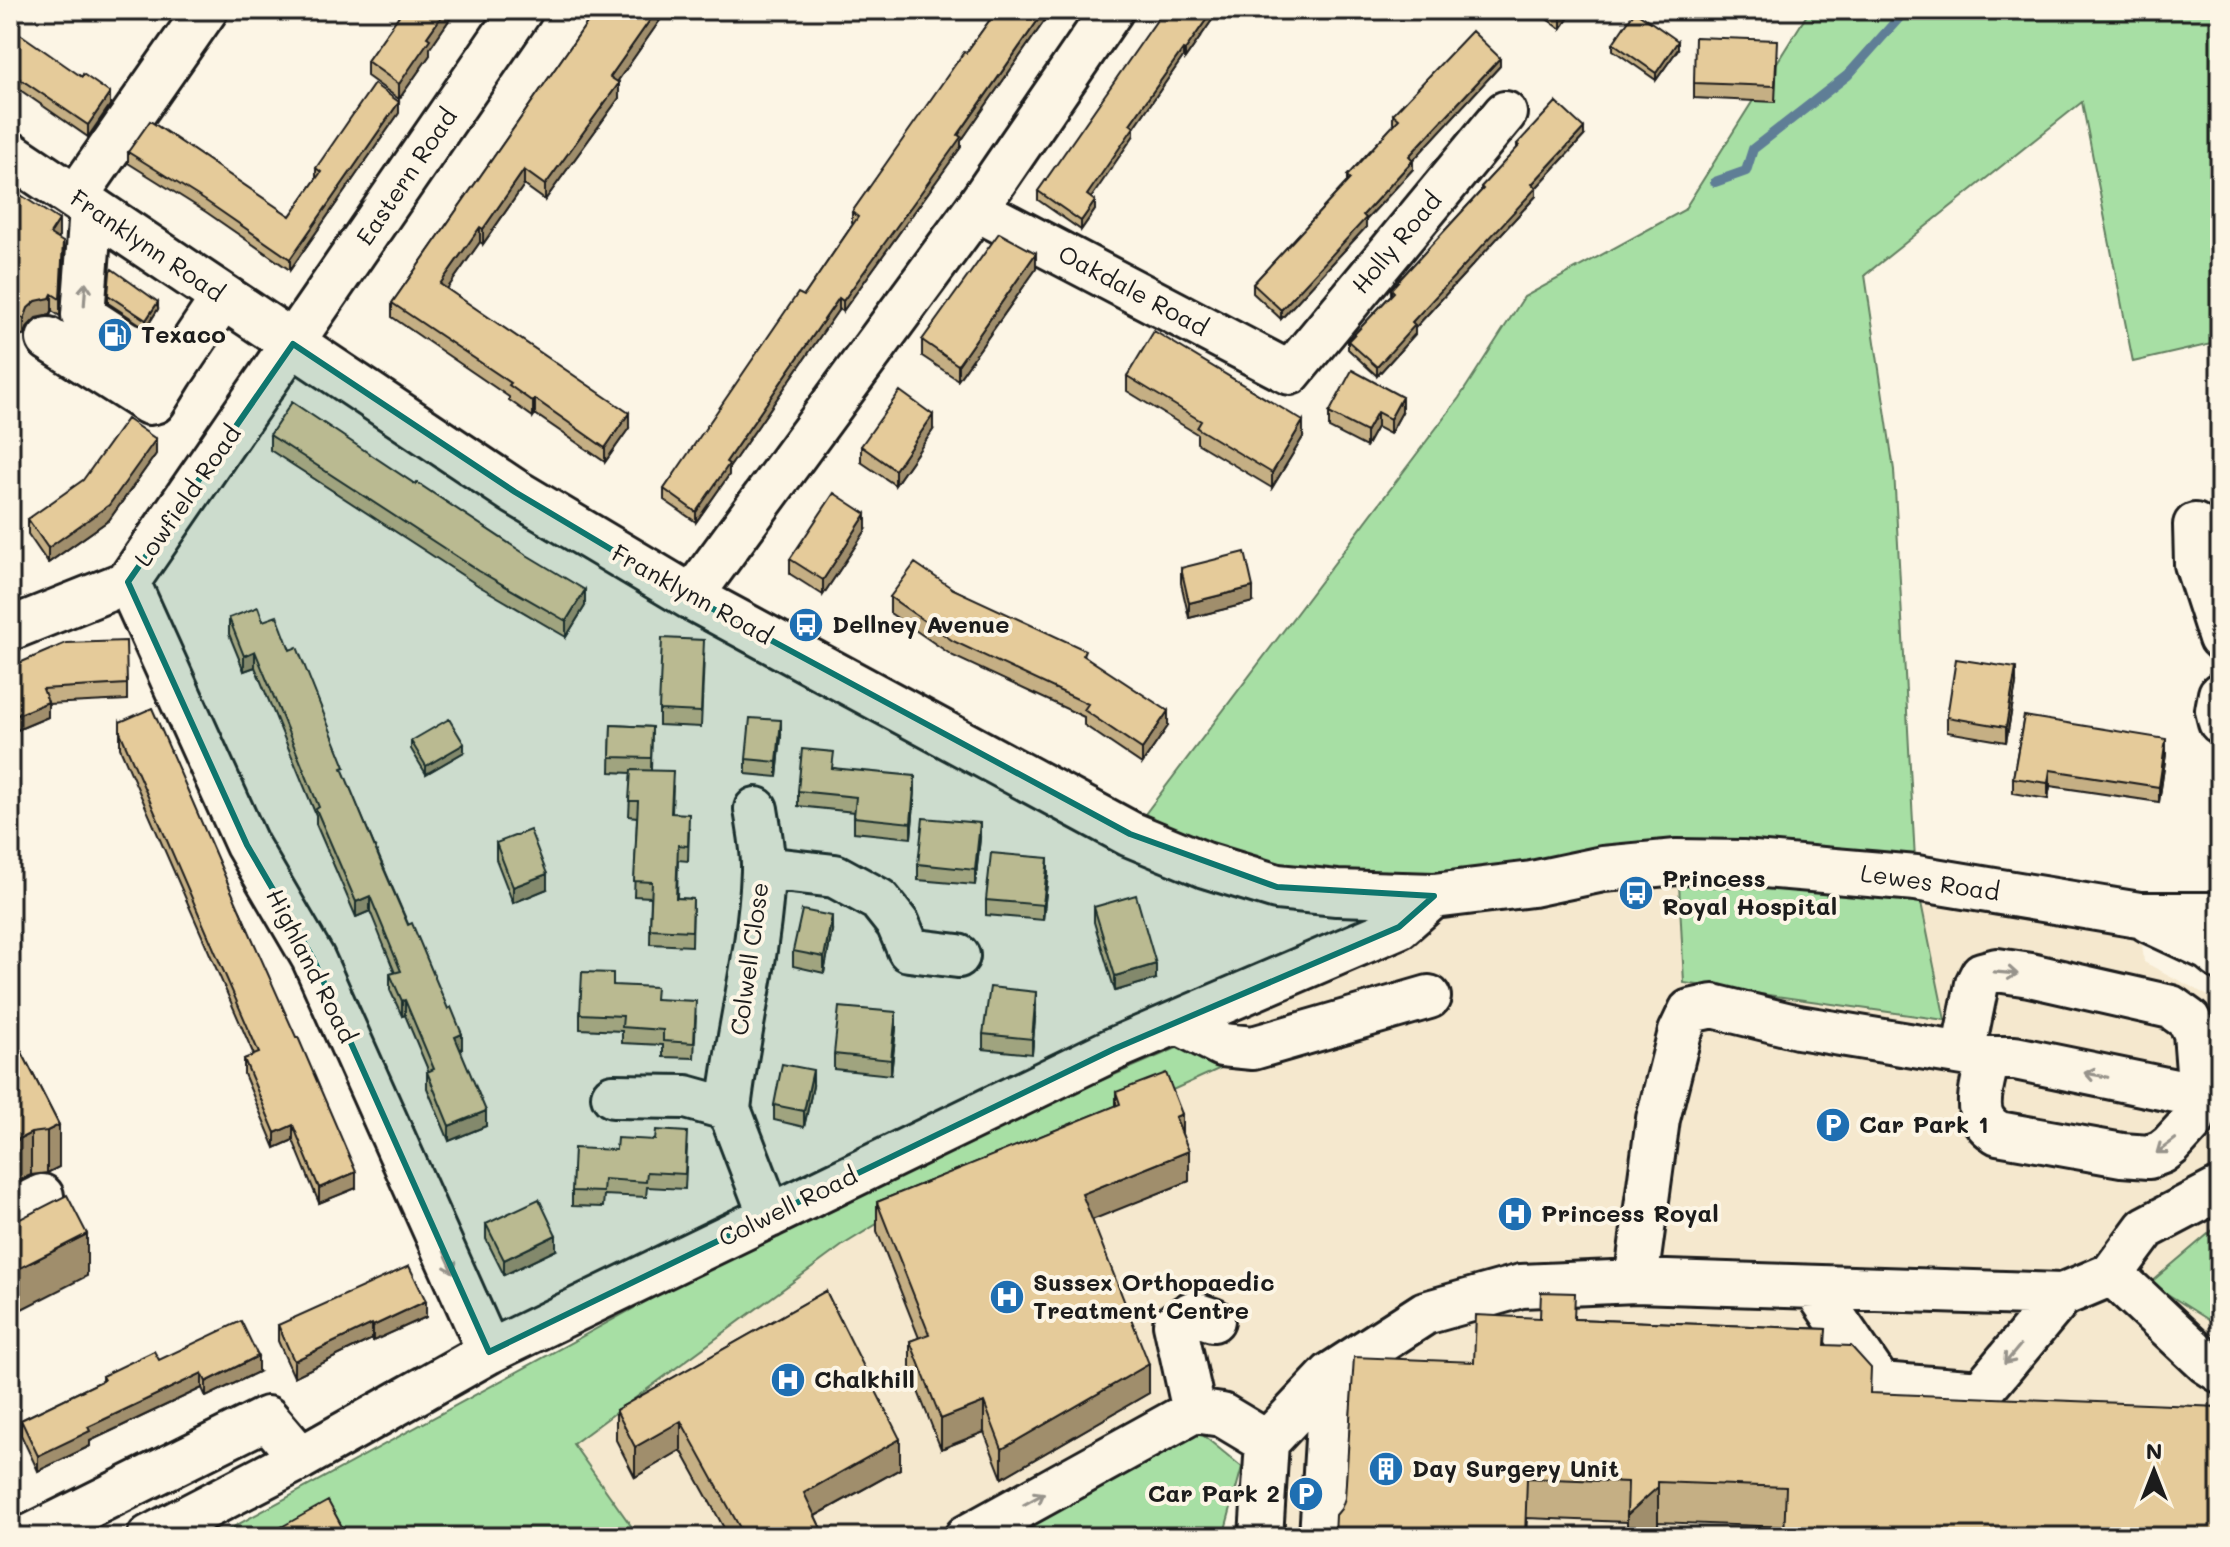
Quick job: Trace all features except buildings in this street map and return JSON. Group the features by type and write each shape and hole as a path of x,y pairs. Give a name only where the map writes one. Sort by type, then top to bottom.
{"main road":[{"name":"Franklynn Road","path":"10,154 515,492 691,597 1130,834 1205,865 1277,887 1337,893 1434,896"},
{"name":"Lewes Road","path":"1434,896 1532,884 1603,869 1677,862 1742,863 1916,878 2139,915 2220,915"},
{"name":"Lewes Road","path":"2139,915 2209,948 2220,957"}],"street":[{"path":"172,373 83,315 83,203 206,10"},
{"name":"Eastern Road","path":"293,344 521,10"},
{"path":"691,597 976,209 1112,10"},
{"name":"Holly Road","path":"1290,373 1505,113"},
{"name":"Oakdale Road","path":"976,209 1290,373"},
{"path":"48,339 149,403 154,402 223,297"},
{"name":"Lowfield Road","path":"10,629 128,582 293,344"},
{"path":"2195,525 2196,564 2220,638"},
{"name":"Highland Road","path":"128,582 247,845 313,958 489,1352"},
{"path":"2220,694 2217,710 2220,722"},
{"name":"Colwell Close","path":"756,809 763,868 754,962 734,1060 729,1109 770,1216"},
{"path":"763,868 835,876 879,900 898,924 909,950 958,956"},
{"name":"Colwell Road","path":"149,1537 301,1458 489,1352 1114,1049 1399,927 1434,896"},
{"path":"1997,970 2030,975 2171,1007 2189,1020 2195,1033 2200,1096 2192,1122 2171,1145 2149,1157 1998,1133 1986,1123 1981,1113 1976,1055 1977,984 1982,974 1997,970"},
{"path":"1177,1022 1222,1045 1253,1048 1429,997"},
{"path":"1636,1281 1658,1119 1680,1032 1690,1011 1713,1006 1798,1027 1976,1055 2015,1058 2200,1096"},
{"path":"613,1096 686,1097 729,1109"},
{"path":"1261,1537 1267,1442 1331,1374 1425,1313 1521,1286 1636,1281 2062,1295 2112,1274 2146,1228 2220,1189"},
{"path":"2112,1274 2206,1362 2220,1371"},
{"path":"1814,1287 1880,1384 1981,1392 2062,1295"},
{"path":"1194,1411 1175,1324 1192,1313 1213,1320"},
{"path":"1321,1537 1331,1374"},
{"path":"966,1537 1194,1411 1222,1415 1267,1442"},
{"path":"28,1537 267,1418 301,1458"}],"highlighted area":[{"path":"293,344 515,492 691,597 1130,834 1277,887 1434,896 1399,927 1114,1049 489,1352 313,958 247,845 128,582"}],"shaded area":[{"name":"Princess Royal","path":"1603,869 2139,915 2144,962 2220,1002 2220,1537 1261,1537 1267,1442 1222,1415 966,1537 629,1537 504,1379 1114,1049 1532,884"}],"green space":[{"path":"1810,10 2220,10 2220,342 2133,362 2082,102 1865,275 1894,470 1916,878 1945,1020 1684,983 1678,863 1277,887 1130,834 1459,398 1524,297 1684,210"},
{"path":"1186,1044 1243,1058 877,1224 843,1245 573,1444 639,1537 215,1537 861,1184"},
{"path":"2220,1224 2220,1327 2150,1283"},
{"path":"1189,1424 1242,1467 1223,1537 990,1537"}],"waterway":[{"path":"1715,182 1746,171 1753,149 1848,75 1906,10"}],"place":[{"name":"Texaco","path":"115,335"},
{"name":"Dellney Avenue","path":"806,625"},
{"name":"Princess Royal Hospital","path":"1636,893"},
{"name":"Car Park 1","path":"1833,1125"},
{"name":"Princess Royal","path":"1515,1214"},
{"name":"Sussex Orthopaedic Treatment Centre","path":"1007,1297"},
{"name":"Chalkhill","path":"788,1380"},
{"name":"Day Surgery Unit","path":"1386,1469"},
{"name":"Car Park 2","path":"1306,1494"}]}
